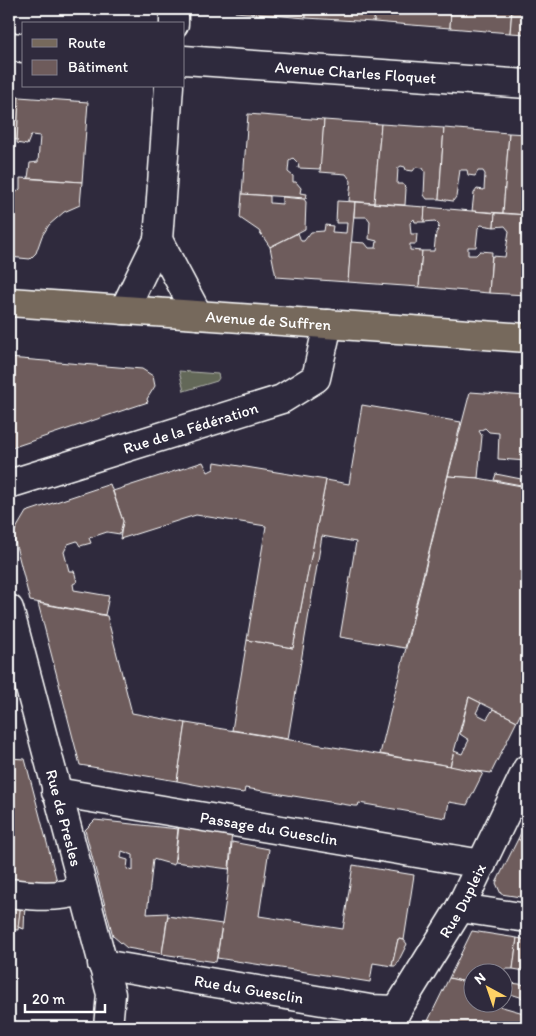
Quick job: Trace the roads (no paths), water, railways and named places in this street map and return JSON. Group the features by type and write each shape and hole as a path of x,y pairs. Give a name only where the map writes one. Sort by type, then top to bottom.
{"main road":[{"name":"Avenue de Suffren","path":"9,302 527,338"}],"street":[{"path":"174,9 174,22"},
{"path":"9,46 22,48"},
{"name":"Avenue Charles Floquet","path":"185,60 527,84"},
{"path":"124,310 158,240 169,88"},
{"path":"158,240 198,315"},
{"path":"145,266 172,268"},
{"name":"Rue de la Fédération","path":"9,484 282,400 316,378 328,324"},
{"name":"Rue de Presles","path":"9,609 110,994 108,1027"},
{"name":"Rue Dupleix","path":"393,1018 460,908 527,769"},
{"name":"Passage du Guesclin","path":"56,792 482,864"},
{"path":"9,893 49,897 63,896 82,891"},
{"path":"460,908 527,918"},
{"name":"Rue du Guesclin","path":"102,964 370,1009 393,1018"}]}
